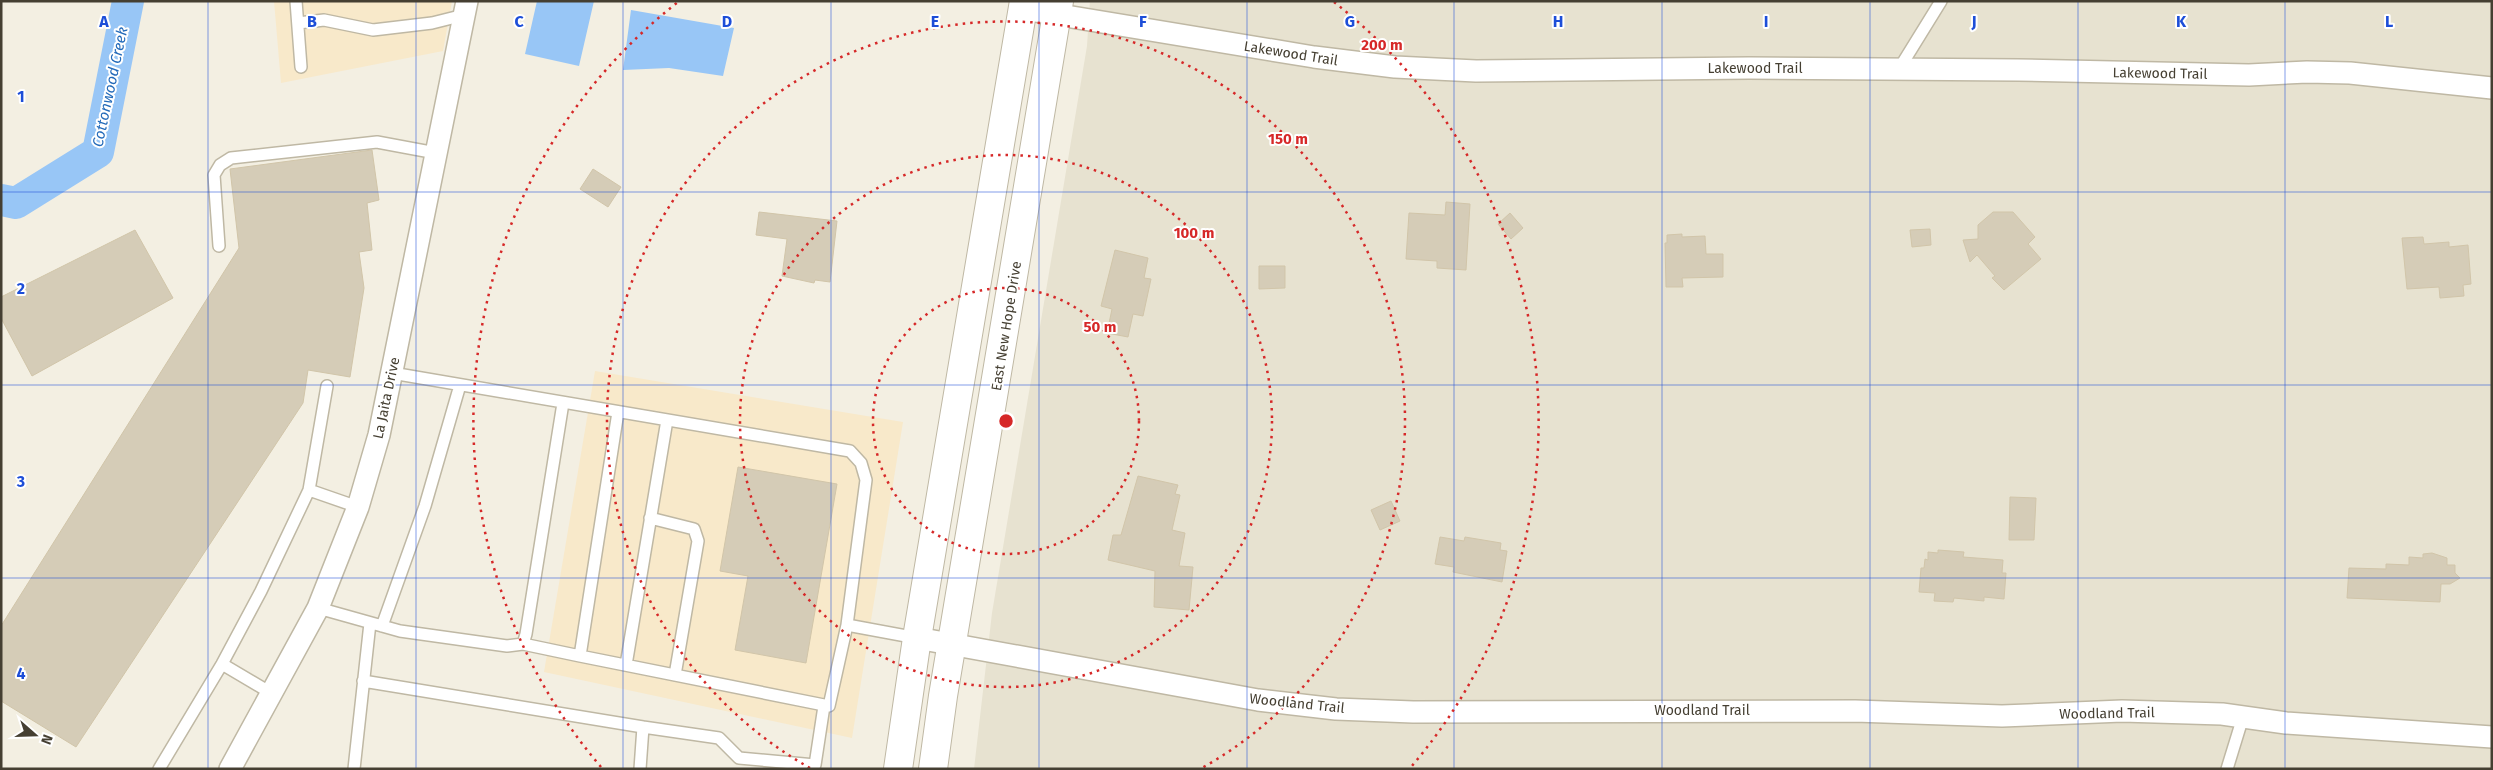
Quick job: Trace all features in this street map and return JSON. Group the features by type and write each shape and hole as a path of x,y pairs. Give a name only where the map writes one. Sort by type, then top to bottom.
{"street":[{"name":"Lakewood Trail","path":"1023,5 1058,7 1314,57 1395,67 1476,71 1749,68 2249,75 2307,72 2350,73 2492,88"},
{"path":"898,769 917,638 1023,5"},
{"name":"East New Hope Drive","path":"933,769 951,644 1058,7"},
{"name":"La Jaita Drive","path":"230,769 318,608 358,507 379,435 466,8"},
{"name":"Woodland Trail","path":"917,638 1258,700 1336,708 1414,712 1855,711 2002,716 2122,710 2243,717 2286,723 2492,737"}],"lane":[{"path":"296,1 301,68"},
{"path":"1899,69 1941,1"},
{"path":"298,23 324,20 373,30 432,23 466,8"},
{"path":"219,246 214,175 220,165 231,158 377,142 436,153"},
{"path":"318,608 400,631 506,646 523,644 829,706 847,626 866,480 861,463 850,451 392,374"},
{"path":"382,626 426,506 460,385"},
{"path":"159,769 222,664 261,591 310,490 327,386"},
{"path":"523,644 528,625 563,403"},
{"path":"580,656 618,412"},
{"path":"626,665 667,420"},
{"path":"310,490 358,507"},
{"path":"650,518 694,529 698,541 675,674"},
{"path":"354,769 370,623"},
{"path":"847,626 917,638"},
{"path":"222,664 271,693"},
{"path":"363,681 719,738 739,758 816,767 824,706"},
{"path":"2226,769 2243,717"},
{"path":"640,769 643,727"}],"shaded area":[{"path":"274,1 452,1 443,51 281,83"},
{"path":"1090,1 2492,1 2492,769 974,769 992,613 1087,46"},
{"path":"595,371 903,422 852,738 544,672"}],"water":[{"path":"537,1 594,1 579,66 525,54"},
{"path":"631,10 734,28 723,76 669,68 623,70"}],"building":[{"path":"372,150 379,200 367,203 372,250 359,252 364,288 350,377 308,370 303,403 76,747 1,701 1,626 239,248 230,169"},
{"path":"593,169 621,187 608,207 580,189"},
{"path":"1446,202 1470,204 1466,270 1437,268 1437,261 1406,259 1409,213 1445,215"},
{"path":"759,212 837,221 830,282 815,280 814,283 782,276 787,239 756,235"},
{"path":"1993,212 2013,212 2035,237 2028,244 2041,259 2004,290 1992,278 1995,276 1977,255 1970,262 1963,240 1978,239 1978,225"},
{"path":"1510,213 1523,228 1511,239 1498,224"},
{"path":"1930,229 1931,245 1912,247 1910,230"},
{"path":"135,230 173,298 32,376 1,318 1,297"},
{"path":"1682,234 1682,237 1705,236 1706,254 1723,254 1723,277 1682,278 1683,287 1666,287 1665,243 1667,243 1667,235"},
{"path":"2423,237 2424,244 2449,242 2449,247 2468,245 2471,284 2463,285 2464,296 2440,298 2439,287 2407,289 2402,238"},
{"path":"1115,250 1148,258 1144,278 1151,279 1143,316 1133,314 1128,337 1107,333 1112,309 1101,306"},
{"path":"1259,266 1285,266 1285,288 1259,289"},
{"path":"738,467 837,484 806,663 735,650 748,576 720,571"},
{"path":"1138,476 1178,485 1175,494 1180,495 1172,530 1185,533 1179,566 1193,567 1189,610 1154,607 1155,571 1108,560 1113,535 1121,535"},
{"path":"2010,497 2036,498 2034,540 2009,540"},
{"path":"1391,501 1400,521 1380,530 1371,510"},
{"path":"1440,537 1464,541 1465,537 1501,543 1500,550 1507,551 1502,582 1453,572 1454,567 1435,564"},
{"path":"1938,550 1964,552 1963,557 2003,560 2002,573 2006,573 2004,599 1984,597 1984,601 1954,598 1953,602 1934,601 1935,593 1919,592 1921,568 1924,568 1925,559 1928,560 1928,552 1938,553"},
{"path":"2432,553 2447,558 2447,565 2455,565 2455,573 2460,578 2450,584 2441,584 2440,602 2347,598 2349,568 2386,569 2386,564 2409,565 2409,557 2423,558 2423,554"}],"waterway":[{"name":"Cottonwood Creek","path":"1,200 16,203 98,152 128,1"}]}
